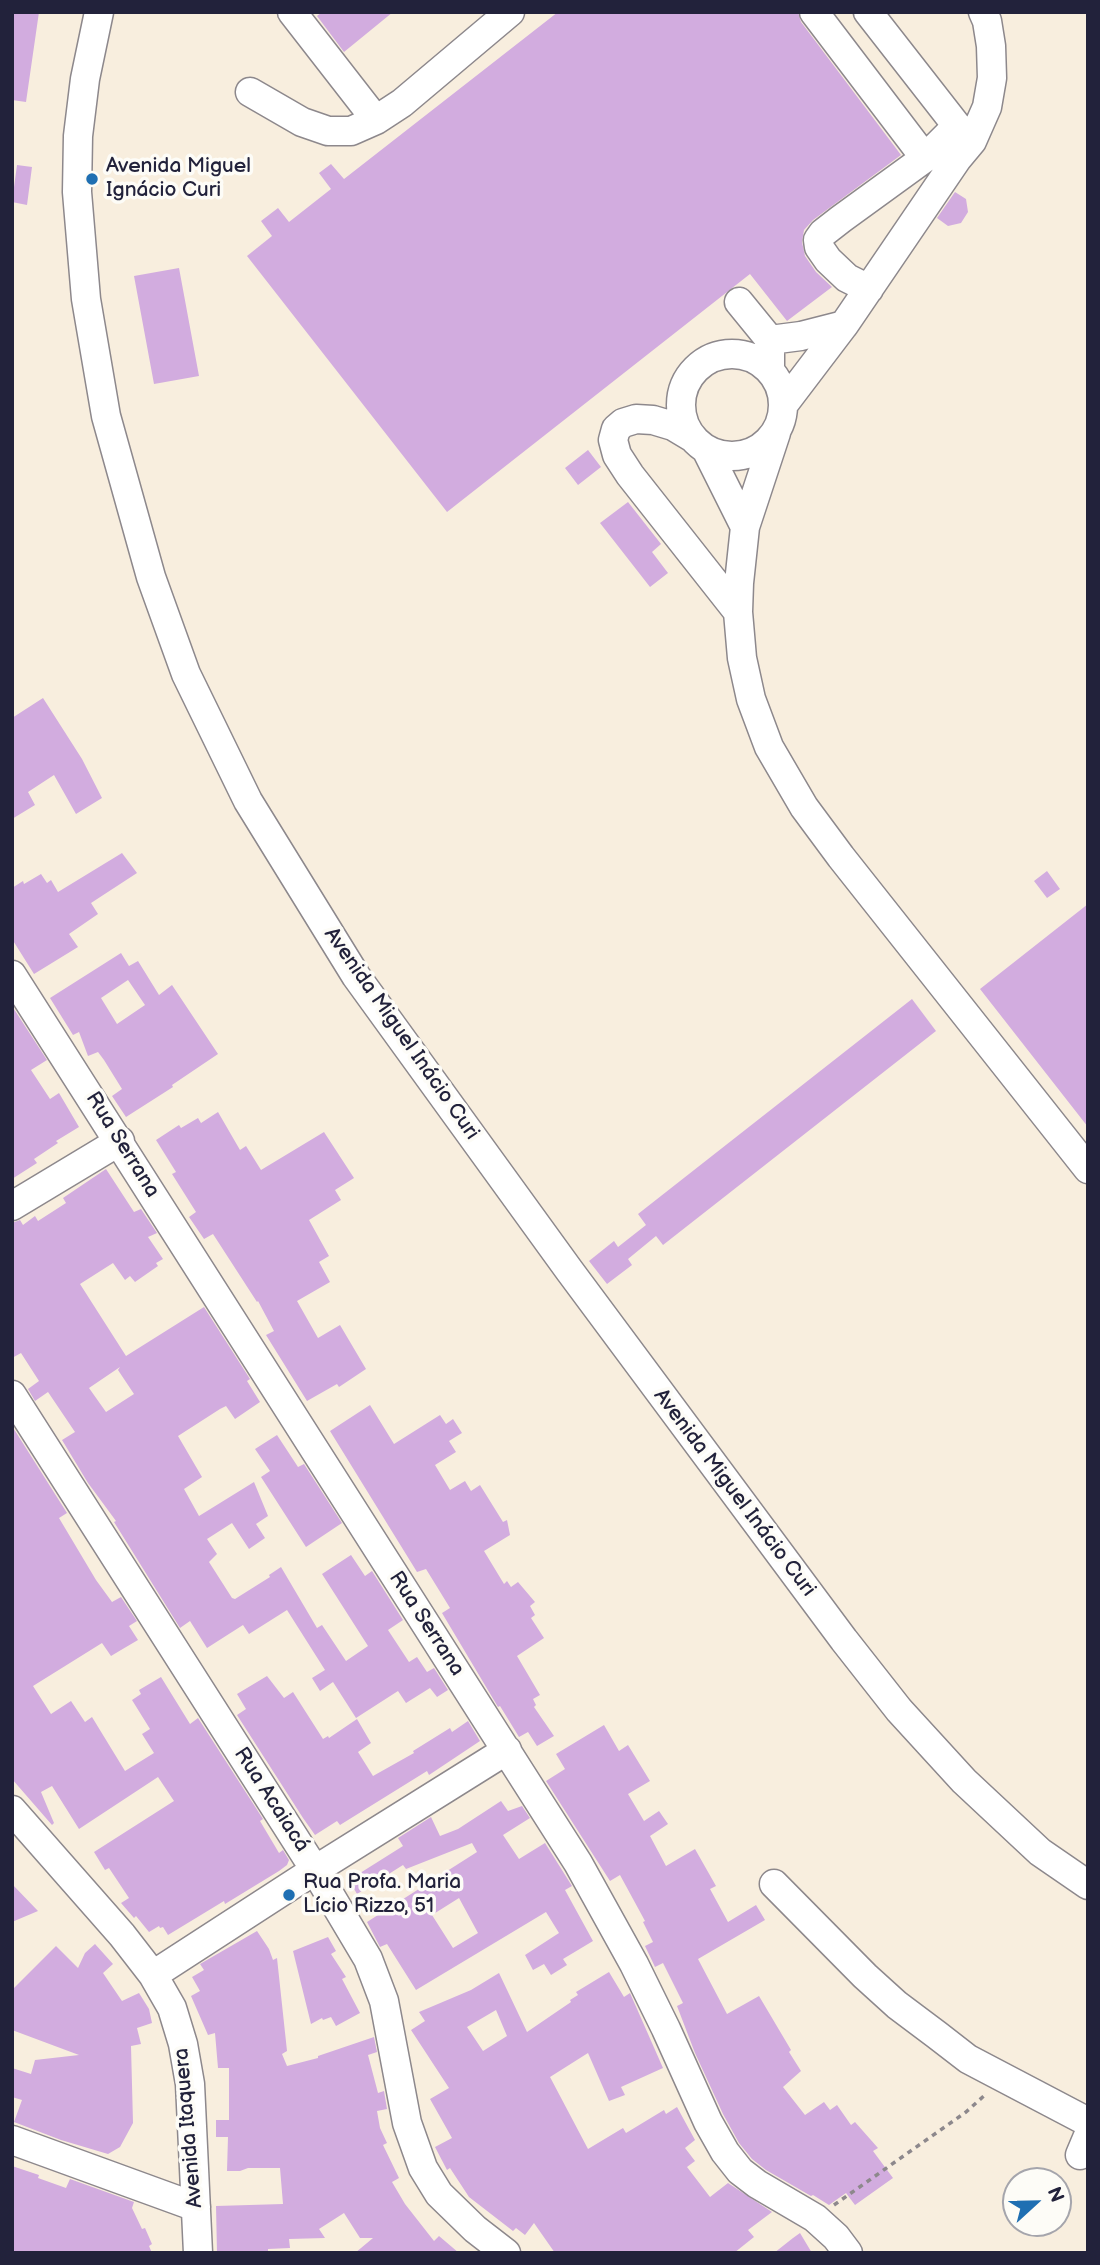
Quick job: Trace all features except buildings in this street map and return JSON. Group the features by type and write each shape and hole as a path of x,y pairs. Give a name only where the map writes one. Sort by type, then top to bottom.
{"street":[{"name":"Avenida Miguel Inácio Curi","path":"99,12 85,79 78,136 77,192 86,299 106,416 151,577 186,674 248,801 356,976 569,1270 844,1640 899,1710 964,1782 1040,1852 1088,1885"},
{"path":"292,12 376,120"},
{"path":"814,12 951,145"},
{"path":"868,12 951,145"},
{"path":"869,289 847,278 828,260 819,247 818,240 832,226 951,145 987,107 992,78 991,46 983,12"},
{"path":"250,92 302,122 328,131 351,131 376,120 402,103 506,13"},
{"path":"784,404 869,289 951,145"},
{"path":"739,302 770,340 770,369"},
{"path":"770,340 801,337 844,325"},
{"path":"745,527 699,443 684,422 681,405 684,388 692,372 705,360 721,354 739,354 756,359 770,369 779,384 784,404 782,419 745,527 738,612 742,658 751,699 769,747 804,807 841,857 1088,1169"},
{"path":"738,612 630,474 617,455 612,440 616,429 623,423 636,419 653,419 673,426 718,455 744,455 768,443 776,433"},
{"name":"Rua Serrana","path":"12,975 507,1750 605,1911 725,2152 740,2171 757,2185 815,2218 836,2237 848,2253"},
{"path":"12,1206 120,1141"},
{"name":"Rua Acaiacá","path":"12,1395 316,1870 368,1959 384,2001 407,2123 422,2168 439,2194 475,2229 506,2253"},
{"path":"153,1975 507,1750"},
{"name":"Avenida Itaquera","path":"16,1820 122,1935 153,1975 172,2008 183,2044 190,2084 198,2253"},
{"path":"774,1884 897,2005 968,2059 1088,2122"},
{"path":"12,2140 196,2207"}],"path":[{"path":"815,2218 966,2112 1003,2078"}],"place":[{"name":"Avenida Miguel Ignácio Curi","path":"92,179"},
{"name":"Rua Profa. Maria Lício Rizzo, 51","path":"289,1895"}]}
